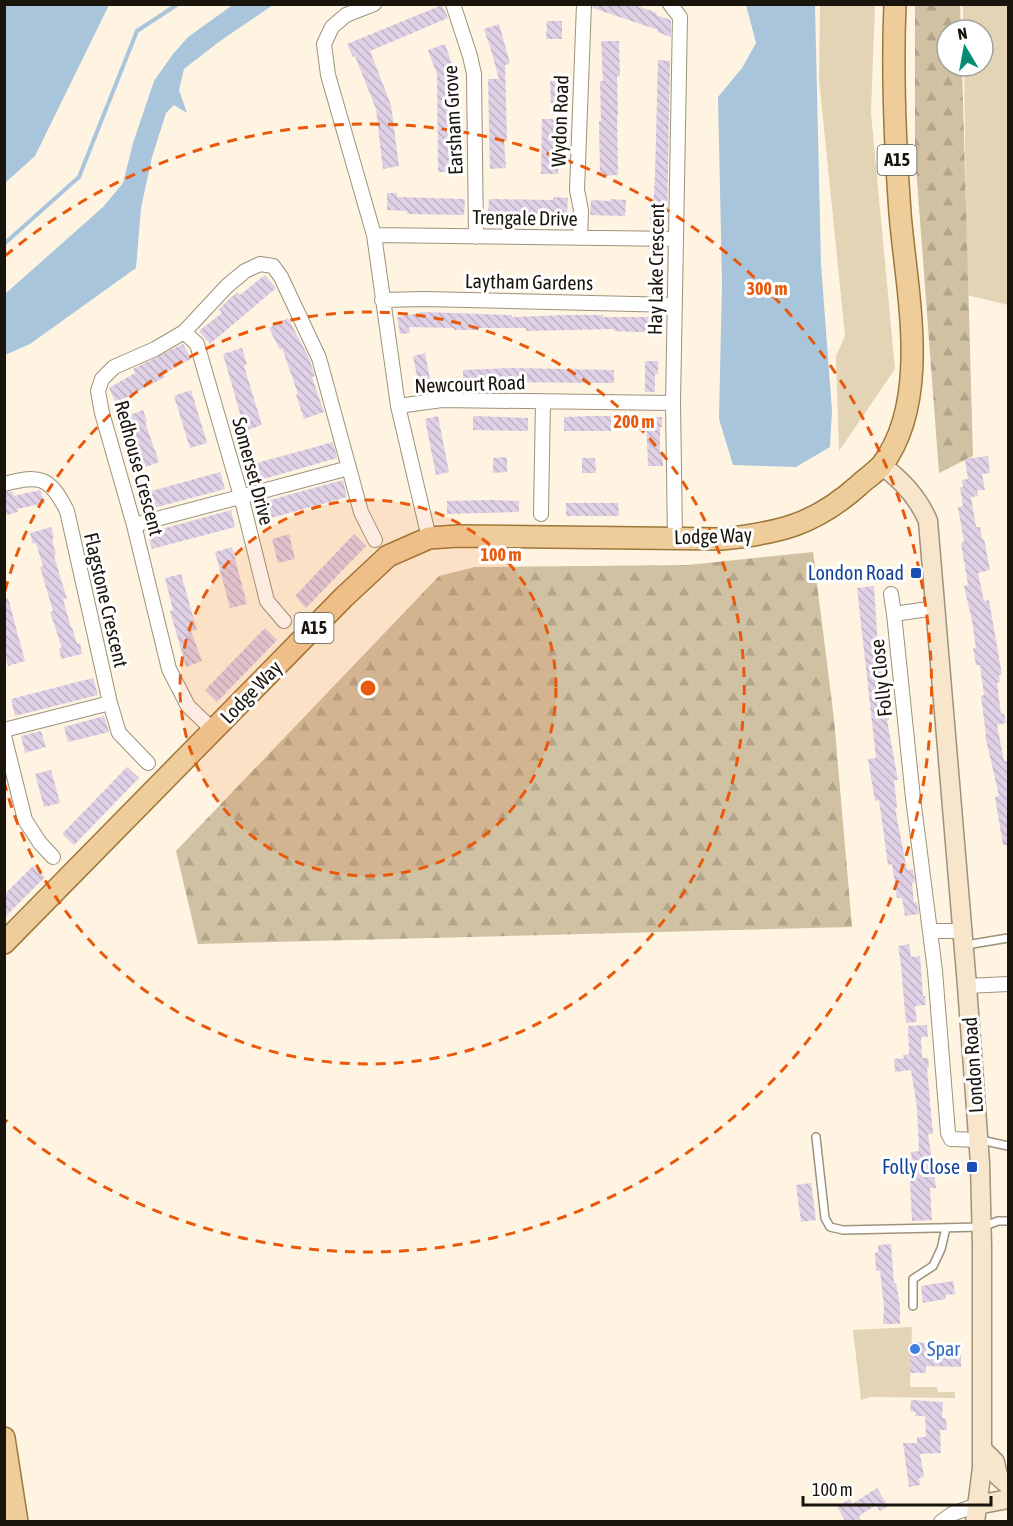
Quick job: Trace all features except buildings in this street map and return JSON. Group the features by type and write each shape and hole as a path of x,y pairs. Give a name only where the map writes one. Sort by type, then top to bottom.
{"main road":[{"name":"A15","path":"881,465 893,444 909,405 912,370 910,314 896,144 895,4"},
{"name":"Lodge Way","path":"4,942 137,805 214,731 387,556 429,538 458,536 722,540 758,536 794,526 837,505 881,465"},
{"name":"London Road","path":"881,465 896,476 918,500 928,521 978,1140 982,1227 982,1468 976,1513"},
{"path":"4,1438 17,1521"},
{"path":"982,1449 994,1462 999,1476 1008,1485"},
{"path":"976,1513 1008,1499"}],"street":[{"path":"374,4 346,15 332,27 324,44 328,75 374,235 398,406 429,538"},
{"name":"Earsham Grove","path":"453,4 474,74 476,237"},
{"name":"Wydon Road","path":"580,238 581,210 577,190 584,4"},
{"name":"Hay Lake Crescent","path":"670,4 680,16 673,403 675,538"},
{"name":"Trengale Drive","path":"374,235 676,239"},
{"name":"Redhouse Crescent","path":"214,731 188,706 169,669 134,525 102,413 98,391 102,380 114,367 155,349 184,332 245,270 260,264 273,266 281,277 319,358 361,513 375,540"},
{"name":"Laytham Gardens","path":"382,300 675,305"},
{"name":"Somerset Drive","path":"184,332 197,344 241,496 267,601 284,621"},
{"name":"Newcourt Road","path":"398,406 442,400 673,403"},
{"name":"Newcourt Road","path":"541,514 543,401"},
{"path":"134,525 349,468"},
{"name":"Flagstone Crescent","path":"4,484 28,477 46,481 58,494 67,511 110,703 119,733 148,763"},
{"name":"Folly Close","path":"891,594 913,798 931,931 948,1133 951,1139 978,1140"},
{"name":"Folly Close","path":"894,614 935,608"},
{"path":"4,730 110,703"},
{"path":"4,736 25,820 40,843 53,857"},
{"path":"931,931 963,939"},
{"path":"967,986 1008,984"},
{"path":"941,1521 952,1514 976,1513"}],"lane":[{"path":"963,939 1008,938"},
{"path":"816,1137 825,1218 830,1227 843,1230 982,1227 998,1221 1008,1221"},
{"path":"978,1140 1008,1146"},
{"path":"913,1306 913,1279 933,1266 941,1250 946,1228"}],"shaded area":[{"path":"820,5 875,5 871,113 895,369 839,451 836,356 845,336 819,79"},
{"path":"963,5 1008,5 1008,305 967,295 964,78 995,78 995,18 963,18"},
{"path":"912,1327 910,1387 937,1387 938,1392 955,1392 955,1398 870,1397 861,1400 853,1330"}],"green space":[{"path":"915,5 960,5 961,18 935,18 935,78 962,78 973,456 939,473 915,154"},
{"path":"813,552 834,719 852,927 198,944 176,851 439,576 475,567 688,565"}],"water":[{"path":"5,4 109,5 35,156 5,183"},
{"path":"234,4 273,5 184,69 179,90 187,113 174,105 166,113 152,157 141,208 136,268 30,344 5,355 5,294 103,207 123,183 133,143 154,81 188,37"},
{"path":"746,5 815,5 821,265 832,410 830,447 796,467 733,465 719,419 722,282 718,97 742,68 756,43"}],"waterway":[{"path":"4,244 79,177 137,31 178,4"}],"place":[{"name":"London Road","path":"916,573"},
{"name":"Folly Close","path":"972,1167"},
{"name":"Spar","path":"915,1349"}]}
